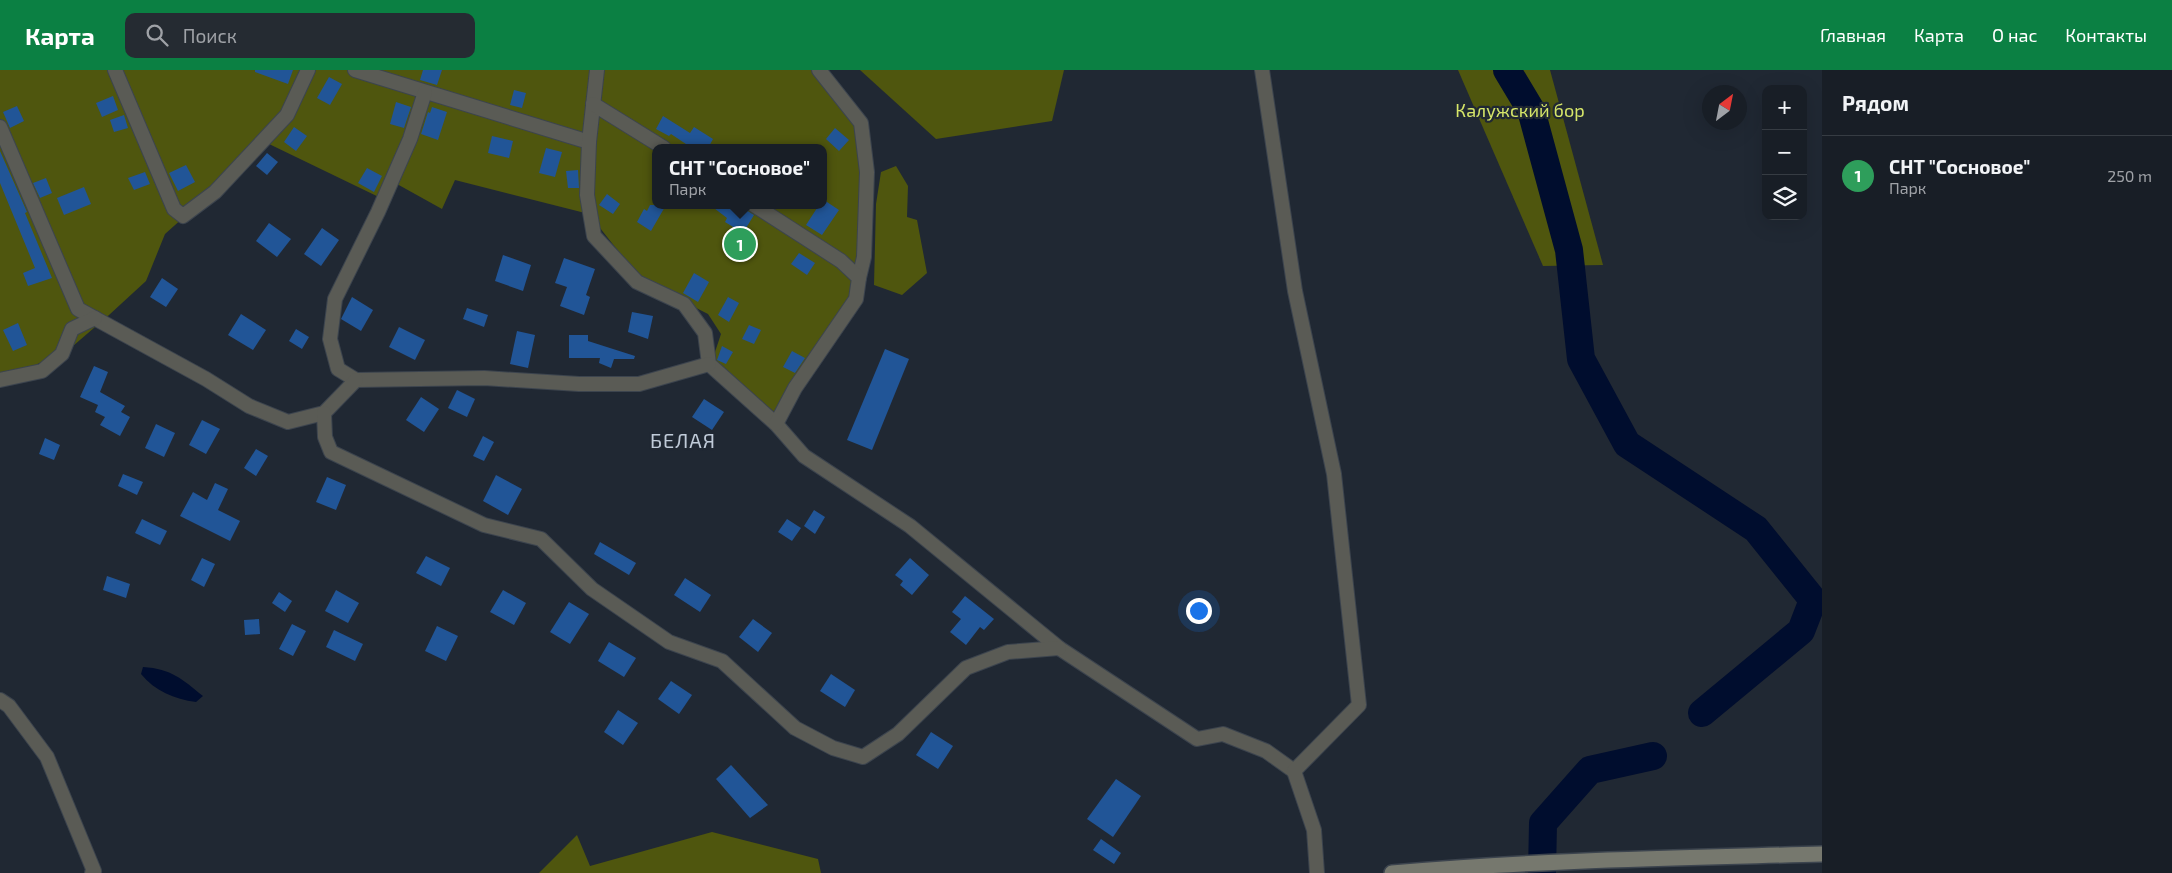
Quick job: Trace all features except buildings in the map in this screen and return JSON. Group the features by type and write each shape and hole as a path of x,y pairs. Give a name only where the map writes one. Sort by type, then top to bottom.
{"main road":[{"path":"1392,873 1470,866 1604,860 1822,854"}],"street":[{"path":"115,70 174,209 183,216 215,192 287,115 308,70"},
{"path":"355,70 589,142"},
{"path":"598,70 589,142 587,195 594,236 637,282 684,304 705,333 709,364 776,424 804,456 910,526 1059,648 1197,739 1223,734 1266,751 1294,771 1314,830 1317,873"},
{"path":"776,424 794,388 856,299 864,257 867,172 861,123 819,70"},
{"path":"1262,70 1296,291 1334,474 1359,705 1294,771"},
{"path":"425,92 410,139 378,212 335,299 330,338 338,369 356,380 484,378 579,384 639,384 709,364"},
{"path":"593,104 658,144"},
{"path":"0,127 78,309 206,379 249,406 288,422 324,413 356,380"},
{"path":"760,209 841,261 859,278"},
{"path":"0,380 42,371 62,354 72,329 95,318"},
{"path":"324,413 324,437 331,452 484,525 541,539 592,589 669,642 722,661 795,728 833,748 863,757 898,734 966,668 1008,652 1059,648"},
{"path":"0,700 8,706 48,757 94,871 92,873"}],"green space":[{"path":"0,70 826,70 837,82 869,136 867,276 775,413 713,358 721,334 708,314 641,280 589,214 455,180 442,209 397,184 387,201 267,143 165,234 146,281 73,346 14,376 0,373"},
{"path":"860,70 1064,70 1052,121 936,139"},
{"name":"Калужский бор","path":"1458,70 1550,70 1603,265 1543,266"},
{"path":"896,166 908,186 907,217 917,220 927,273 902,295 874,285 876,204 881,172"},
{"path":"712,832 818,859 821,873 539,873 577,835 590,866"}],"water":[{"path":"143,667 162,670 176,676 203,696 196,702 180,699 159,690 141,674"}],"waterway":[{"path":"1507,70 1531,110 1569,250 1581,359 1627,444 1756,529 1813,600 1801,631 1702,713"},
{"path":"1542,873 1543,823 1590,770 1653,756"}],"place":[{"name":"СНТ \"Сосновое\"","path":"740,244"}],"district":[{"name":"БЕЛАЯ","path":"683,441"}]}
